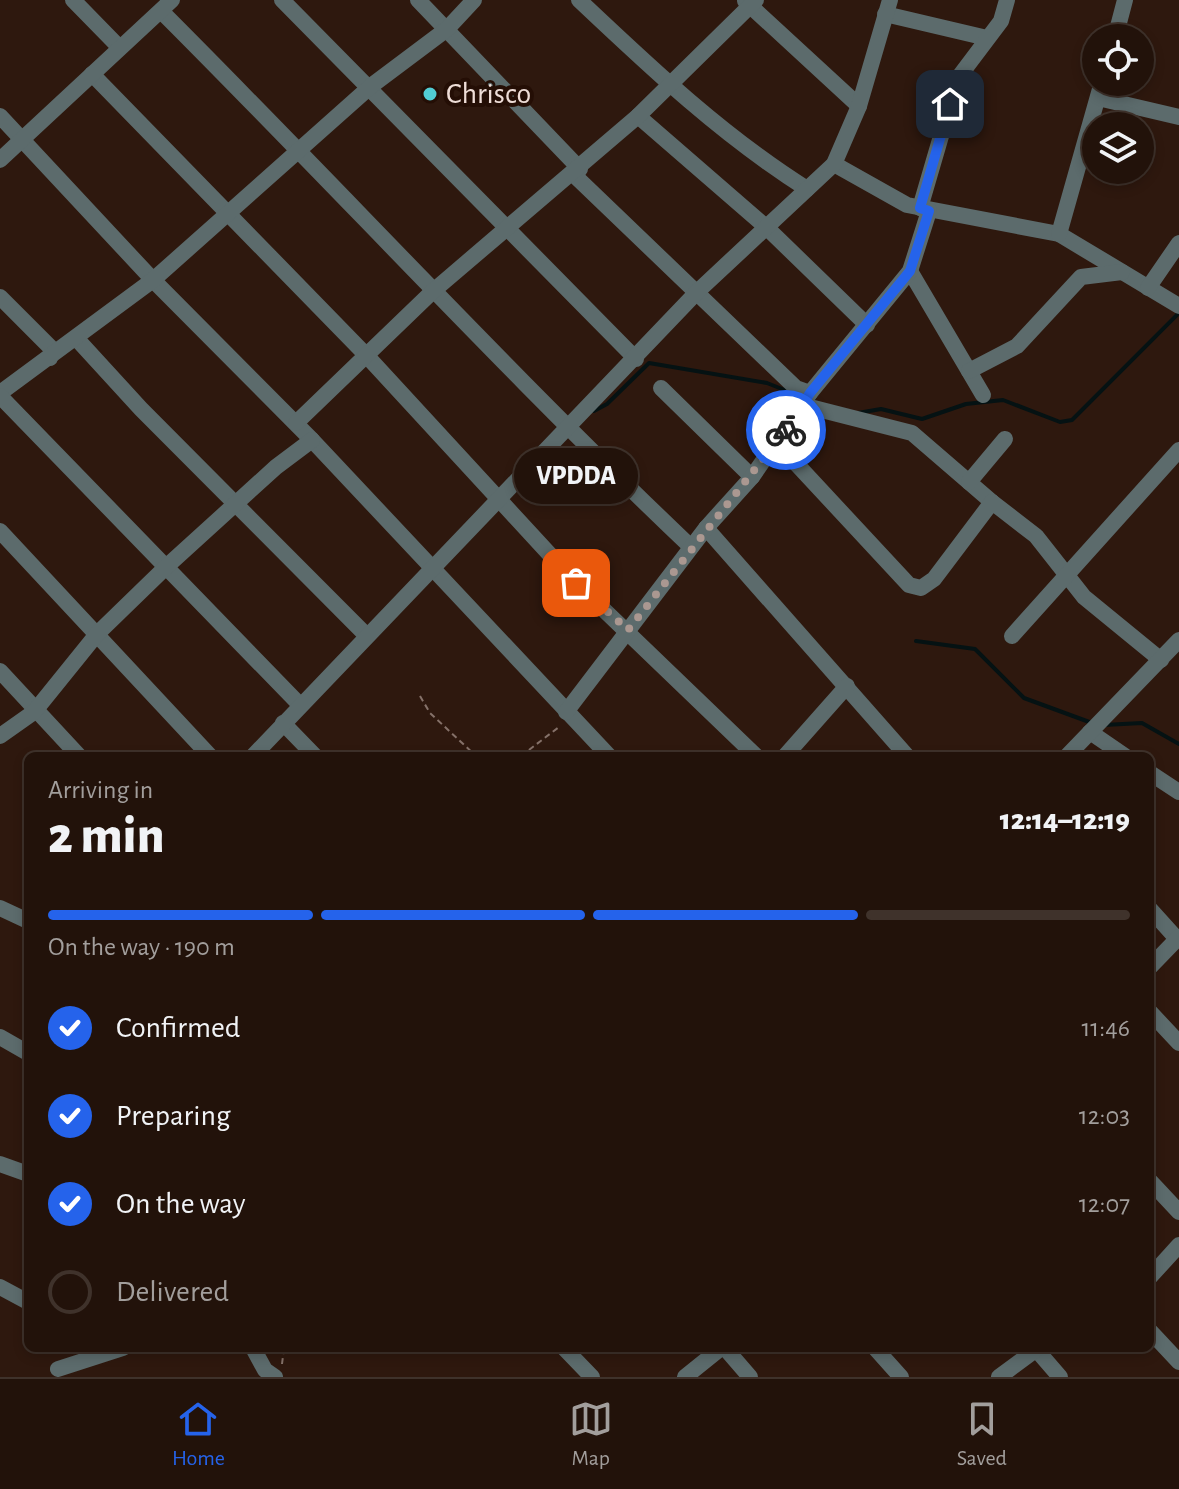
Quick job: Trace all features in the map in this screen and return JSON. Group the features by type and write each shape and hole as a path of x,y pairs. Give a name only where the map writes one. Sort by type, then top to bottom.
{"street":[{"path":"73,0 119,47"},
{"path":"282,0 371,86 507,231 636,359"},
{"path":"418,0 576,171 806,399 912,433 1036,536 1084,597 1161,660"},
{"path":"300,705 0,394 153,280 371,86 447,29 474,0"},
{"path":"579,0 670,86 755,156 807,189"},
{"path":"566,712 706,528 752,477 806,399 910,271 958,78 1001,21 1007,0"},
{"path":"1119,24 1125,0"},
{"path":"296,423 432,292 638,116 750,2 859,106"},
{"path":"0,160 166,6 432,292 567,429 691,547"},
{"path":"257,752 697,292 834,164 859,106 888,7 987,38"},
{"path":"92,74 366,355 576,583 752,752"},
{"path":"1059,234 1098,96"},
{"path":"1118,96 1179,117"},
{"path":"0,116 153,280 296,423 605,752"},
{"path":"638,116 766,227 867,325"},
{"path":"834,164 907,205 1059,234 1179,306"},
{"path":"1148,288 1179,243"},
{"path":"910,271 983,395"},
{"path":"969,371 1017,346 1081,277 1122,272"},
{"path":"0,297 52,349 50,358"},
{"path":"76,338 235,506 367,636"},
{"path":"661,388 752,477"},
{"path":"969,482 1005,439"},
{"path":"0,736 34,712 97,634 166,567 276,467 312,440"},
{"path":"777,443 909,585 921,588 934,579 992,502"},
{"path":"1012,636 1179,450"},
{"path":"706,528 904,752"},
{"path":"0,531 206,752"},
{"path":"1071,752 1177,645"},
{"path":"0,671 34,712 75,752"},
{"path":"789,752 847,686"},
{"path":"283,723 311,752"},
{"path":"1090,732 1119,752"},
{"path":"1154,776 1179,792"},
{"path":"0,908 24,919"},
{"path":"1154,913 1178,938 1154,963"},
{"path":"1154,1016 1179,1043"},
{"path":"0,1037 24,1051"},
{"path":"0,1164 24,1173"},
{"path":"1154,1185 1179,1212"},
{"path":"1154,1273 1179,1245"},
{"path":"0,1287 24,1300"},
{"path":"1154,1335 1179,1362"},
{"path":"58,1369 111,1352"},
{"path":"255,1352 265,1370 278,1372"},
{"path":"568,1352 592,1377"},
{"path":"685,1377 718,1352"},
{"path":"727,1352 750,1377"},
{"path":"879,1352 901,1377"},
{"path":"999,1377 1031,1352"},
{"path":"1039,1352 1060,1377"}],"path":[{"path":"420,696 430,713 472,752"},
{"path":"527,752 557,730 566,712"},
{"path":"278,1372 283,1352"}],"waterway":[{"path":"858,413 881,409 922,419 966,404 1003,400 1060,422 1072,420 1179,313"},
{"path":"594,411 607,404 649,363 767,383 792,393"},
{"path":"916,641 975,649 1024,698 1092,723"},
{"path":"1104,725 1142,723 1179,744"}],"way so far":[{"path":"576,583 628,630 706,528 752,477 786,430"}],"place":[{"name":"Chrisco","path":"430,94"},
{"name":"VPDDA","path":"576,583"}],"route":[{"path":"786,430 810,393 910,271 929,211 920,208 950,104"}]}
